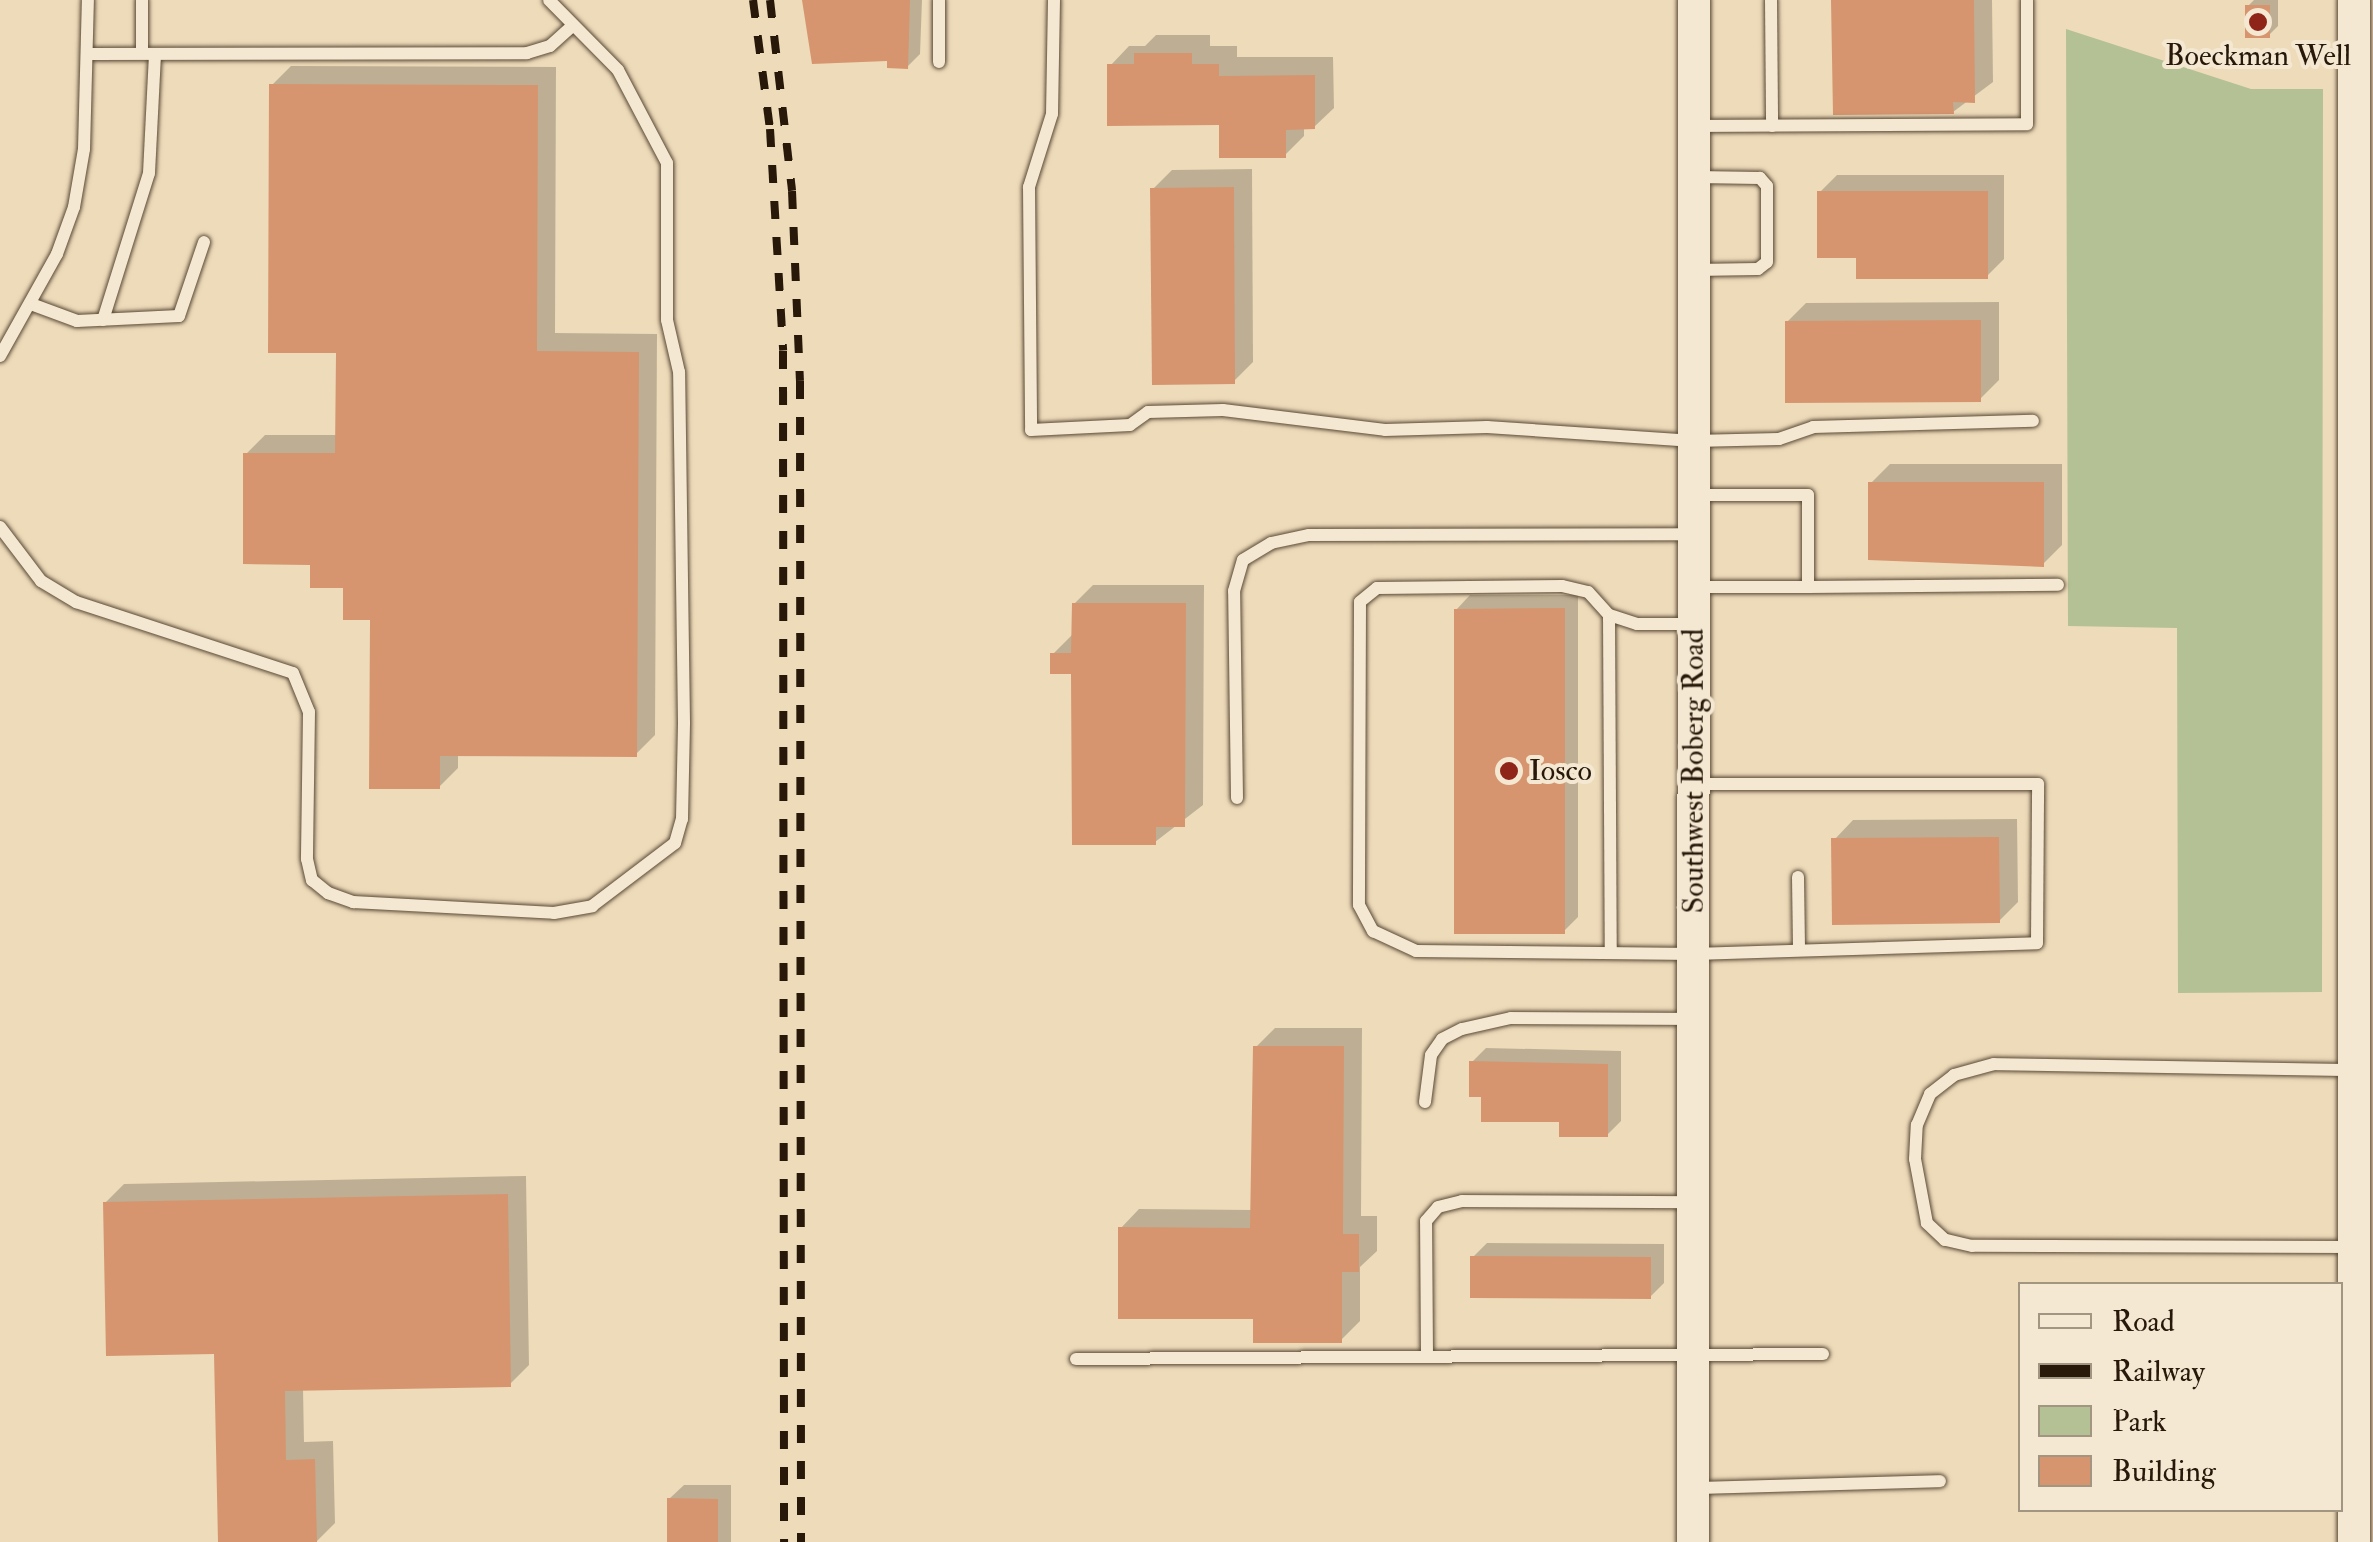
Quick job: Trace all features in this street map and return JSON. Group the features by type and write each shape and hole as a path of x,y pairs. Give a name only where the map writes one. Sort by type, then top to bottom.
{"street":[{"name":"Southwest Boberg Road","path":"1693,1542 1694,0"},
{"path":"2349,1520 2354,1247 2354,0"}],"lane":[{"path":"0,356 32,304 74,206 88,54 88,0"},
{"path":"102,320 149,174 148,54 142,0"},
{"path":"0,527 41,581 76,602 293,673 309,712 306,859 312,880 328,893 353,902 554,913 592,906 674,843 682,819 684,723 679,372 667,320 666,163 618,70 548,0"},
{"path":"939,0 939,62"},
{"path":"1054,0 1052,114 1029,186 1032,430 1130,425 1148,412 1223,410 1385,430 1526,429 1694,441 1779,439 1812,428 2034,421"},
{"path":"1771,0 1772,126"},
{"path":"1694,126 2027,124 2027,0"},
{"path":"88,54 527,54 550,46 571,27"},
{"path":"1694,177 1760,178 1767,186 1767,262 1758,269 1694,270"},
{"path":"32,304 77,321 180,316 204,242"},
{"path":"1694,495 1808,495 1808,588"},
{"path":"1237,798 1234,592 1242,560 1271,543 1309,535 1694,534"},
{"path":"1694,624 1638,624 1610,615 1588,592 1562,586 1377,588 1360,602 1359,905 1373,931 1416,951 1694,954 2037,943 2038,784 1694,784"},
{"path":"1694,587 2058,586"},
{"path":"1610,615 1610,953"},
{"path":"1798,877 1799,950"},
{"path":"1425,1102 1431,1055 1442,1039 1462,1029 1511,1018 1694,1019"},
{"path":"2352,1070 1994,1064 1954,1075 1930,1094 1917,1125 1915,1159 1927,1222 1945,1240 1972,1246 2354,1247"},
{"path":"1427,1356 1426,1220 1438,1208 1462,1201 1694,1202"},
{"path":"1076,1359 1823,1354"},
{"path":"1693,1488 1940,1480"}],"green space":[{"path":"2066,29 2251,89 2323,89 2322,992 2178,993 2177,628 2068,626"}],"building":[{"path":"802,0 910,0 908,69 887,68 887,61 812,64"},
{"path":"1831,0 1974,0 1975,103 1953,102 1954,114 1833,115"},
{"name":"Boeckman Well","path":"2245,5 2270,5 2270,38 2245,38"},
{"path":"1134,53 1192,53 1192,64 1219,64 1219,76 1315,75 1315,129 1286,130 1286,158 1219,158 1219,125 1107,126 1107,64 1134,64"},
{"path":"269,84 538,85 537,351 639,352 637,757 440,756 440,789 369,789 370,620 343,620 343,588 310,588 310,565 243,564 243,453 335,453 336,353 268,353"},
{"path":"1234,187 1235,384 1152,385 1150,188"},
{"path":"1817,191 1988,191 1988,279 1856,279 1856,258 1817,258"},
{"path":"1981,320 1981,402 1785,403 1785,321"},
{"path":"1868,482 2044,482 2044,567 1868,560"},
{"path":"1072,603 1186,603 1185,827 1156,827 1156,845 1072,845 1071,674 1050,674 1050,653 1071,653"},
{"name":"Iosco","path":"1565,608 1565,934 1454,934 1454,609"},
{"path":"1999,837 2000,923 1832,925 1831,838"},
{"path":"1253,1046 1344,1046 1343,1234 1359,1234 1359,1272 1342,1272 1342,1343 1253,1343 1253,1319 1118,1319 1118,1227 1250,1228"},
{"path":"1469,1061 1608,1064 1608,1137 1559,1137 1559,1122 1481,1122 1481,1097 1469,1097"},
{"path":"508,1194 511,1387 285,1391 286,1460 315,1459 317,1542 218,1542 214,1354 106,1356 103,1202"},
{"path":"1470,1256 1651,1257 1651,1299 1470,1298"},
{"path":"667,1498 718,1499 718,1542 667,1542"}],"railway":[{"path":"753,0 770,129 783,351 784,1542"},
{"path":"770,0 792,191 800,381 801,1542"}],"place":[{"name":"Boeckman Well","path":"2258,22"},
{"name":"Iosco","path":"1509,771"}]}
